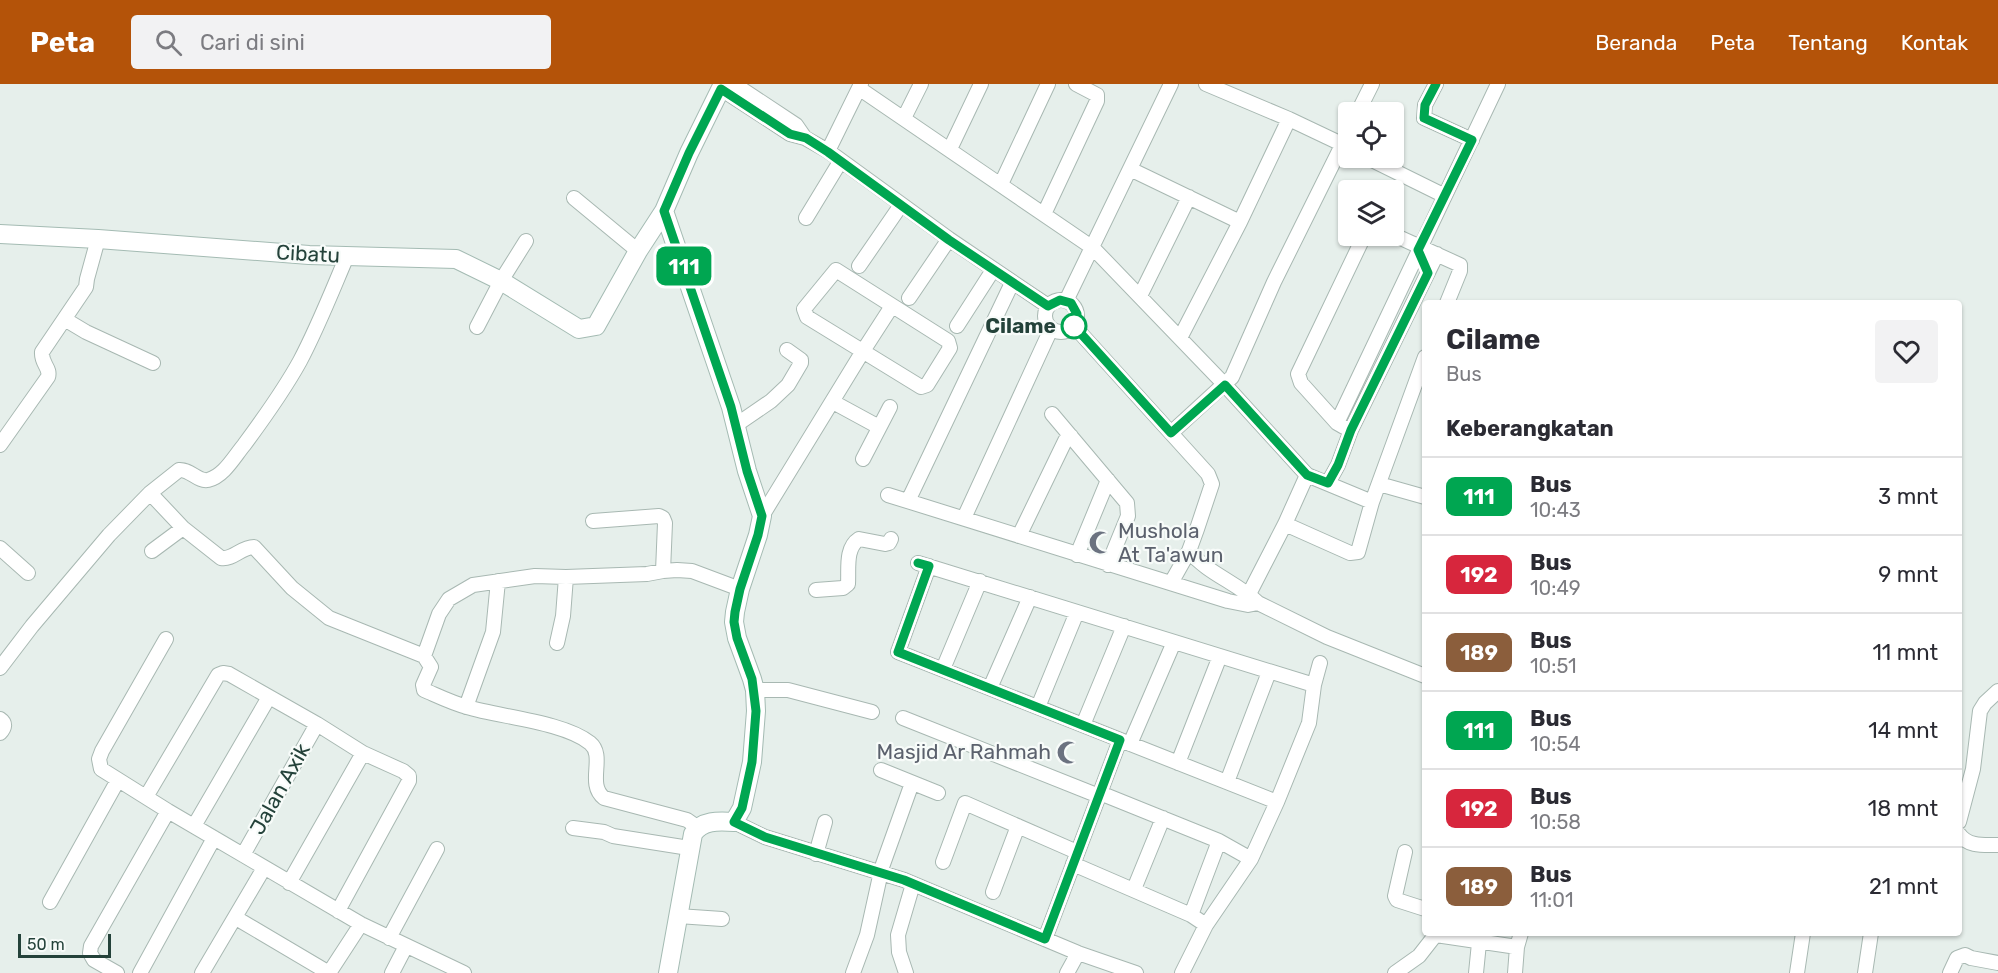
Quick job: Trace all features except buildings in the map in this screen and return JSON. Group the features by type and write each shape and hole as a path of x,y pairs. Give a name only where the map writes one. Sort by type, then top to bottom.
{"street":[{"path":"904,118 921,84"},
{"path":"950,149 981,84"},
{"path":"1000,184 1048,84"},
{"path":"1044,214 1097,101 1097,95 1094,92 1076,84"},
{"path":"1066,301 1171,84"},
{"path":"1206,84 1240,90 1288,118 1338,137"},
{"path":"1436,84 1425,105 1424,118 1472,140"},
{"path":"1337,423 1443,195 1448,190 1498,84"},
{"path":"1362,102 1368,85"},
{"path":"574,198 638,251 664,211 689,153 726,86 790,134 806,138 828,152 949,240 1048,306"},
{"path":"828,152 860,86 1093,248 1225,385 1307,475 1372,502"},
{"path":"1180,338 1240,222 1288,118"},
{"path":"1171,433 1232,377 1274,282 1338,158"},
{"path":"806,218 840,162"},
{"path":"1388,168 1443,195"},
{"path":"1130,169 1240,222"},
{"path":"1140,296 1189,197"},
{"path":"859,266 901,205"},
{"path":"664,211 736,424 747,471 762,516"},
{"name":"Cibatu","path":"0,234 297,254 456,259 501,281 579,329 596,326 638,251"},
{"path":"0,445 48,377 48,371 42,361 42,352 66,320 86,287 98,239"},
{"path":"909,298 949,240"},
{"path":"1404,240 1460,265 1460,271 1448,300"},
{"path":"477,327 501,281 526,241"},
{"path":"1351,430 1337,423 1301,383 1298,374 1359,246"},
{"path":"1419,248 1428,273"},
{"path":"1328,483 1338,465 1351,430 1437,254"},
{"path":"0,668 32,626 109,535 150,493 179,470 184,469 207,480 228,465 259,424 299,362 347,256"},
{"path":"957,326 993,270"},
{"path":"833,271 839,271 892,306 948,342 950,348 927,386 921,387 807,317 804,309 833,271"},
{"path":"908,501 1012,283"},
{"path":"1060,300 1071,303 1077,314 1074,326 1063,332 1051,329 1045,318 1048,306 1060,300"},
{"path":"734,822 742,808 752,762 756,711 755,690 737,638 734,622 740,589 762,516 892,306"},
{"path":"66,320 86,332 153,363"},
{"path":"1074,326 1208,474 1212,484 1189,551 1171,583"},
{"path":"964,518 1051,329"},
{"path":"736,424 771,401 788,385 801,360 787,350"},
{"path":"1285,524 1350,553 1355,553 1359,548 1372,502 1422,365"},
{"path":"833,402 879,427"},
{"path":"863,459 890,407"},
{"path":"1052,414 1127,503 1129,509 1108,565"},
{"path":"1019,536 1065,441 1071,436"},
{"path":"888,495 1108,565 1248,605 1254,599 1307,475"},
{"path":"1077,555 1108,480"},
{"path":"1379,484 1422,496"},
{"path":"150,493 183,528 224,559 228,559 246,547 254,547 292,588 329,618 424,656 431,667 423,684 424,690 466,707 571,732 592,745 596,752 596,786 598,793 604,798 687,820 697,827"},
{"path":"593,521 659,516 663,518 665,523 663,571"},
{"path":"153,551 183,528"},
{"path":"816,590 843,588 848,584 850,549 854,542 859,539 885,544 891,539"},
{"path":"0,548 28,573"},
{"path":"1189,551 1203,566 1254,599 1327,637 1422,675"},
{"path":"1277,801 898,652 924,564 1314,685"},
{"path":"424,656 439,614 449,599 473,585 535,576 566,577 692,571 740,589"},
{"path":"557,643 563,616 566,577"},
{"path":"466,707 491,638 498,581"},
{"path":"943,669 980,581"},
{"path":"990,688 1030,597"},
{"path":"1038,707 1077,612"},
{"path":"1083,725 1124,626"},
{"path":"166,639 102,751 99,759 101,769 360,924 459,972"},
{"path":"1045,939 1100,794 1174,642"},
{"path":"1178,763 1220,656"},
{"path":"1182,973 1206,925 1251,859 1277,801 1309,723 1314,685 1320,663"},
{"path":"1227,782 1269,672"},
{"path":"146,797 219,675 223,673 229,674 317,724 363,753 403,771 409,776 409,781 338,911"},
{"path":"755,690 788,690 872,712"},
{"path":"1962,810 1972,769 1980,711 1998,691"},
{"path":"194,826 269,697"},
{"path":"903,718 1220,841 1251,859"},
{"path":"0,719 4,725 0,733"},
{"name":"Jalan Axik","path":"243,855 317,724"},
{"path":"289,883 363,753"},
{"path":"880,770 938,793"},
{"path":"50,902 118,780"},
{"path":"854,973 867,935 880,873 912,783"},
{"path":"943,862 965,803 1018,826 1134,889 1191,915 1206,925"},
{"path":"117,973 93,960 90,953 91,946 168,811"},
{"path":"1134,889 1163,818"},
{"path":"668,973 693,834 697,827 716,821 734,822 765,837 913,884 1078,953 1136,973"},
{"path":"816,854 825,822"},
{"path":"993,892 1018,826"},
{"path":"573,828 689,848"},
{"path":"140,973 214,838"},
{"path":"1962,838 1971,844 1998,845"},
{"path":"1191,915 1220,841"},
{"path":"389,938 437,849"},
{"path":"1405,852 1395,896 1397,900 1422,908"},
{"path":"208,971 264,868"},
{"path":"906,973 899,952 898,935 913,884"},
{"path":"678,916 722,919"},
{"path":"236,918 329,973 360,924"},
{"path":"1395,973 1419,956 1434,936"},
{"path":"1515,973 1520,936"},
{"path":"1797,973 1803,936"},
{"path":"1865,973 1870,936"},
{"path":"1476,973 1479,937 1517,947"},
{"path":"392,973 406,946"},
{"path":"1067,973 1078,953"},
{"path":"1950,973 1957,958 1965,955 1998,963"}],"bus line":[{"name":"111","path":"918,563 929,566 898,652 1120,740 1045,939 904,880 765,837 734,822 740,815 752,762 756,711 755,690 737,638 734,622 740,589 762,516 747,471 731,407 664,211 689,153 721,89 790,134 806,138 828,152 949,240 1048,306 1060,300 1071,303 1076,308 1077,314 1074,326 1171,433 1225,385 1307,475 1328,483 1334,475 1351,430 1428,273 1418,250 1472,140 1424,118 1425,105 1436,84"}],"place":[{"name":"Cilame","path":"1074,326"},
{"name":"Mushola At Ta'awun","path":"1100,543"},
{"name":"Masjid Ar Rahmah","path":"1069,752"}]}
